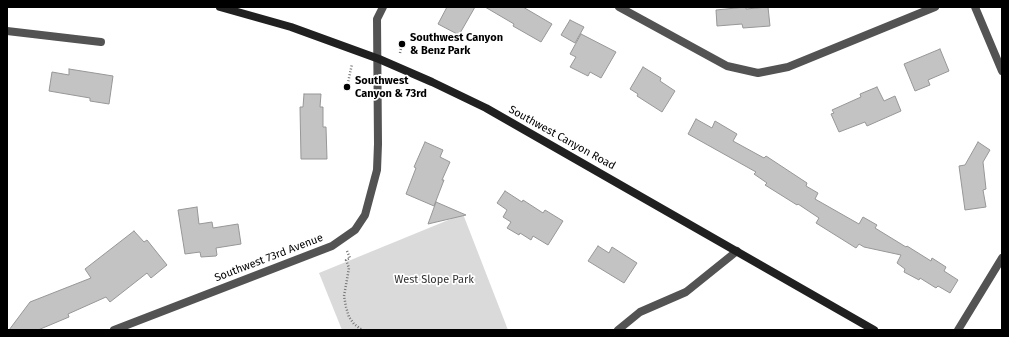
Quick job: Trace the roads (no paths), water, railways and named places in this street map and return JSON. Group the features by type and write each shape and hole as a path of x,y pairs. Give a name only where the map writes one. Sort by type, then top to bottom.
{"main road":[{"name":"Southwest Canyon Road","path":"220,7 291,27 379,59 486,108 874,330"}],"street":[{"name":"Southwest 73rd Avenue","path":"114,330 332,246 355,230 365,215 377,170 379,59 377,19 383,7"},
{"path":"619,7 727,66 758,73 788,67 935,7"},
{"path":"975,7 1002,72"},
{"path":"7,31 101,42"},
{"path":"618,330 640,312 686,292 737,251"},
{"path":"958,330 1002,258"}],"place":[{"name":"Southwest Canyon & Benz Park","path":"402,44"},
{"name":"Southwest Canyon & 73rd","path":"347,87"}],"park label":[{"name":"West Slope Park","path":"434,280"}]}
